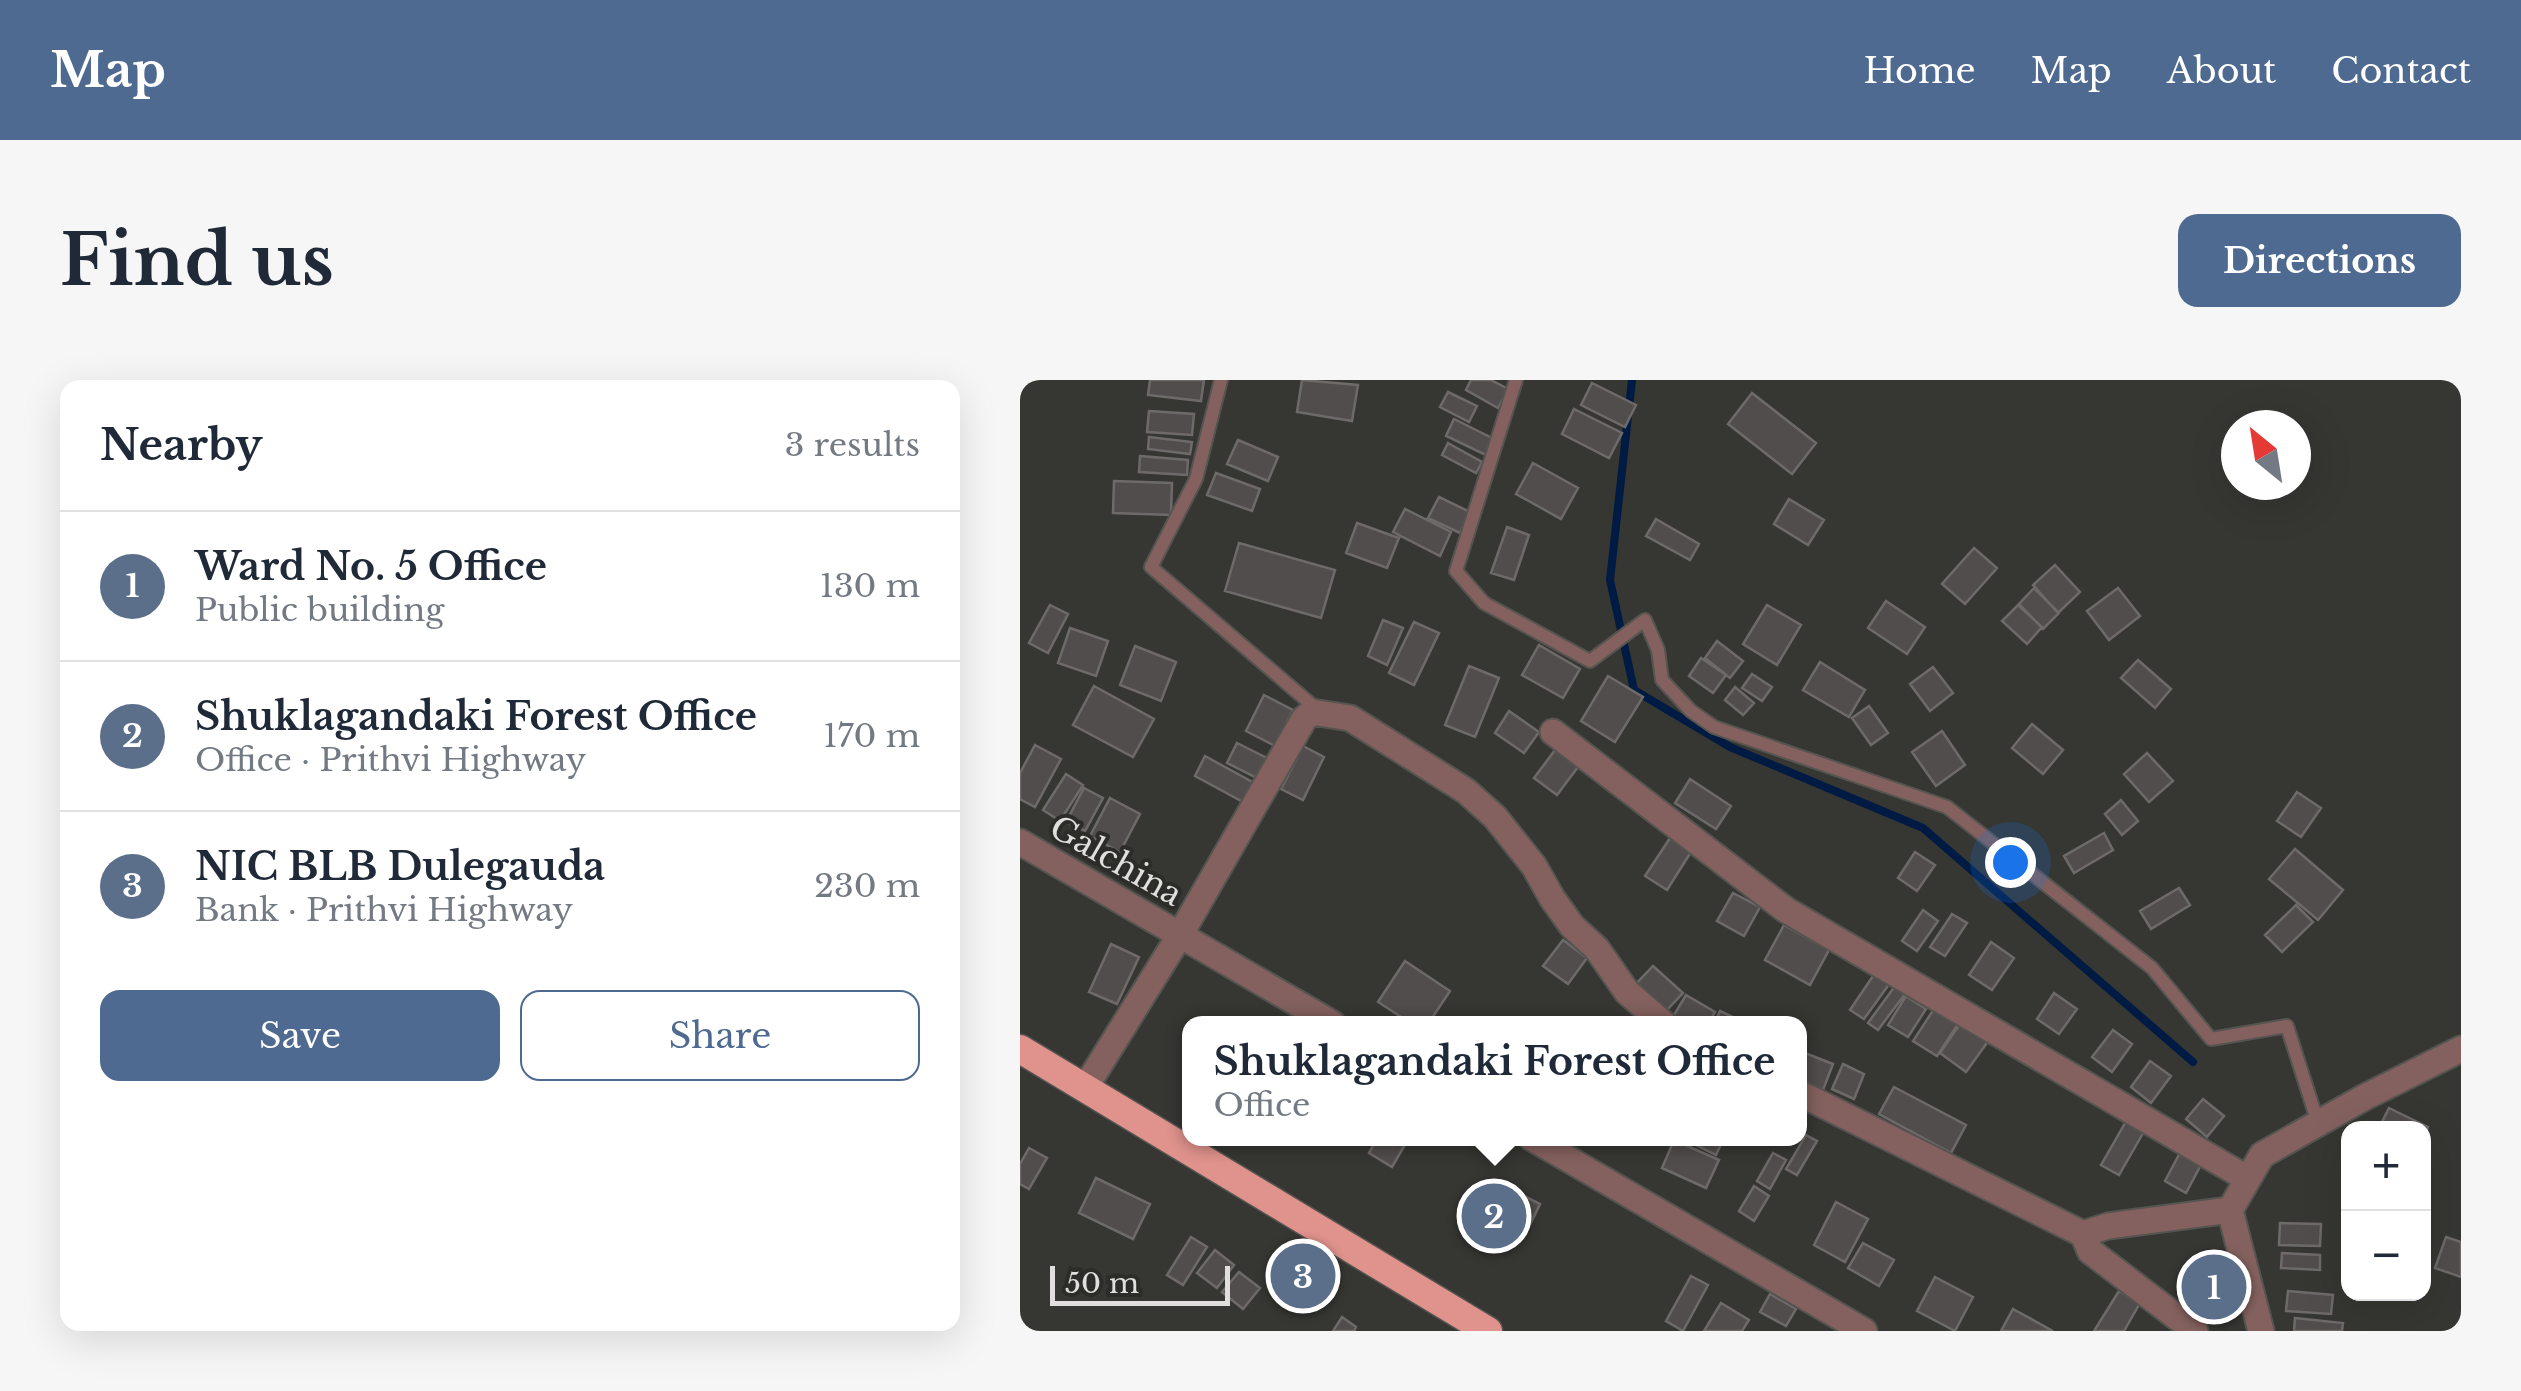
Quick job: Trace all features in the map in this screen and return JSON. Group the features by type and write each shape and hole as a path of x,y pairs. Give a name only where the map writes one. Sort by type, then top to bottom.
{"highway":[{"path":"1020,1049 1488,1331"}],"street":[{"path":"1085,1088 1180,935 1304,719 1312,712 1350,718 1466,790 1495,817 1534,866 1572,926 1597,949 1627,992 1655,1016"},
{"path":"1553,732 1786,910 2248,1179"},
{"name":"Galchina","path":"1020,842 1319,1016"},
{"path":"2261,1331 2230,1210 2262,1154 2461,1050"},
{"path":"1807,1097 2082,1234 2090,1251 2195,1331"},
{"path":"1546,1146 1864,1331"},
{"path":"2082,1234 2108,1226 2230,1210"}],"lane":[{"path":"1221,380 1196,479 1151,567 1320,712"},
{"path":"1516,380 1456,571 1484,603 1590,661 1645,620 1658,650 1662,680 1714,727 1947,807 2152,968 2211,1039 2287,1026 2318,1123"}],"building":[{"path":"1150,380 1204,380 1201,401 1148,395"},
{"path":"1302,380 1358,385 1352,421 1297,412"},
{"path":"1471,380 1491,380 1508,389 1498,408 1466,390"},
{"path":"1592,383 1636,405 1625,427 1581,405"},
{"path":"1448,392 1477,406 1469,422 1440,407"},
{"path":"1752,393 1816,443 1792,474 1728,424"},
{"path":"1574,409 1622,433 1609,458 1562,434"},
{"path":"1149,411 1194,414 1192,435 1147,432"},
{"path":"1454,419 1496,440 1488,456 1446,436"},
{"path":"1149,437 1192,442 1190,454 1148,449"},
{"path":"1238,440 1278,457 1268,481 1227,464"},
{"path":"1448,443 1482,462 1476,473 1442,455"},
{"path":"1140,456 1188,460 1187,475 1139,472"},
{"path":"1533,463 1578,488 1561,519 1516,494"},
{"path":"1216,473 1260,489 1252,511 1207,495"},
{"path":"1114,481 1172,483 1171,515 1113,513"},
{"path":"1439,497 1470,512 1460,533 1428,518"},
{"path":"1789,499 1824,520 1808,545 1774,524"},
{"path":"1405,509 1451,532 1440,556 1393,532"},
{"path":"1656,519 1699,544 1690,560 1646,536"},
{"path":"1357,523 1399,538 1387,568 1346,553"},
{"path":"1507,527 1529,535 1514,580 1491,573"},
{"path":"1239,543 1335,570 1321,618 1225,591"},
{"path":"1974,548 1997,568 1965,604 1942,584"},
{"path":"2055,565 2080,592 2058,613 2033,585"},
{"path":"2034,588 2059,613 2043,629 2019,604"},
{"path":"2118,588 2140,616 2109,640 2087,611"},
{"path":"1886,601 1925,627 1907,654 1868,628"},
{"path":"1050,605 1068,614 1048,653 1029,643"},
{"path":"1767,605 1801,625 1777,665 1743,644"},
{"path":"2018,605 2042,627 2027,644 2002,621"},
{"path":"1383,620 1403,628 1387,665 1368,656"},
{"path":"1414,622 1439,633 1414,685 1389,673"},
{"path":"1070,628 1108,641 1096,676 1058,663"},
{"path":"1717,641 1743,661 1730,678 1705,658"},
{"path":"1539,645 1580,669 1563,698 1522,675"},
{"path":"1135,646 1176,662 1161,701 1120,685"},
{"path":"1701,658 1726,675 1713,693 1689,676"},
{"path":"2138,660 2171,689 2155,708 2121,678"},
{"path":"1820,662 1865,690 1849,717 1803,690"},
{"path":"1469,666 1499,678 1475,737 1445,725"},
{"path":"1933,667 1953,693 1930,711 1910,684"},
{"path":"1752,674 1772,687 1762,701 1742,688"},
{"path":"1608,676 1643,697 1615,742 1581,721"},
{"path":"1094,686 1154,719 1133,757 1073,725"},
{"path":"1735,687 1754,703 1743,715 1725,700"},
{"path":"1264,695 1293,710 1275,746 1246,731"},
{"path":"1869,706 1888,733 1871,745 1852,718"},
{"path":"1509,711 1539,732 1524,753 1495,733"},
{"path":"2032,724 2063,750 2043,774 2012,748"},
{"path":"1942,731 1965,765 1936,786 1912,752"},
{"path":"1561,742 1584,759 1557,795 1534,778"},
{"path":"1237,743 1269,759 1259,779 1227,763"},
{"path":"1035,745 1061,759 1035,807 1020,799 1020,773"},
{"path":"1303,746 1324,757 1303,800 1281,789"},
{"path":"2147,753 2173,781 2149,802 2124,774"},
{"path":"1205,756 1256,784 1245,803 1195,776"},
{"path":"1066,774 1083,785 1060,821 1043,810"},
{"path":"1690,779 1731,806 1716,829 1675,803"},
{"path":"1084,788 1103,798 1085,831 1066,822"},
{"path":"2297,792 2321,808 2301,837 2277,821"},
{"path":"1110,798 1140,814 1120,852 1090,836"},
{"path":"2121,800 2138,821 2122,835 2105,814"},
{"path":"2104,833 2113,850 2074,873 2064,856"},
{"path":"1670,838 1691,852 1667,890 1645,876"},
{"path":"2295,849 2343,890 2318,920 2269,879"},
{"path":"1915,852 1935,865 1917,891 1898,878"},
{"path":"2179,888 2190,905 2151,929 2140,911"},
{"path":"1733,893 1760,907 1744,936 1717,921"},
{"path":"2296,905 2313,922 2282,952 2265,935"},
{"path":"1923,910 1938,921 1917,951 1902,941"},
{"path":"1952,914 1967,923 1945,956 1930,947"},
{"path":"1784,925 1829,950 1810,985 1765,960"},
{"path":"1563,940 1587,958 1568,984 1543,966"},
{"path":"1991,942 2014,958 1992,990 1969,975"},
{"path":"1111,944 1139,957 1117,1004 1089,992"},
{"path":"1405,961 1450,991 1433,1016 1400,1016 1378,1002"},
{"path":"1653,966 1683,993 1665,1012 1635,985"},
{"path":"1875,973 1890,983 1864,1019 1850,1010"},
{"path":"1895,986 1905,994 1878,1030 1868,1023"},
{"path":"2054,993 2077,1009 2059,1034 2037,1019"},
{"path":"1686,995 1715,1012 1713,1016 1673,1016"},
{"path":"1906,996 1926,1009 1908,1037 1888,1025"},
{"path":"1936,1006 1960,1021 1937,1056 1913,1041"},
{"path":"1962,1021 1989,1040 1966,1072 1940,1053"},
{"path":"2113,1030 2132,1044 2112,1072 2092,1057"},
{"path":"1807,1054 1833,1064 1823,1090 1807,1084"},
{"path":"2150,1061 2171,1076 2151,1103 2131,1087"},
{"path":"1843,1064 1864,1074 1854,1099 1832,1089"},
{"path":"1894,1087 1966,1125 1951,1153 1879,1114"},
{"path":"2203,1099 2224,1116 2207,1137 2186,1119"},
{"path":"2389,1108 2416,1121 2382,1121"},
{"path":"2128,1118 2146,1128 2119,1175 2101,1165"},
{"path":"1807,1136 1817,1141 1797,1175 1786,1169 1800,1146 1807,1146"},
{"path":"1373,1146 1404,1146 1392,1167 1369,1153"},
{"path":"1671,1146 1688,1146 1719,1160 1706,1188 1662,1168"},
{"path":"1698,1146 1720,1146 1716,1155"},
{"path":"1029,1148 1047,1158 1029,1189 1020,1184 1020,1164"},
{"path":"2182,1149 2203,1161 2186,1193 2165,1181"},
{"path":"1773,1153 1786,1160 1770,1189 1757,1181"},
{"path":"1096,1178 1150,1204 1133,1239 1079,1213"},
{"path":"1754,1186 1769,1196 1754,1221 1739,1211"},
{"path":"1510,1189 1540,1204 1528,1229 1498,1214"},
{"path":"1836,1202 1868,1219 1845,1262 1814,1245"},
{"path":"2280,1223 2321,1224 2320,1246 2279,1245"},
{"path":"1191,1237 1207,1247 1183,1285 1167,1275"},
{"path":"2446,1237 2461,1242 2461,1277 2435,1268"},
{"path":"1863,1243 1894,1260 1879,1286 1848,1268"},
{"path":"1215,1250 1234,1265 1217,1288 1197,1273"},
{"path":"2282,1253 2320,1255 2320,1270 2281,1268"},
{"path":"2227,1269 2233,1298 2201,1304 2196,1275"},
{"path":"1239,1272 1260,1288 1243,1309 1222,1292"},
{"path":"1691,1276 1708,1285 1683,1331 1666,1321"},
{"path":"1935,1277 1973,1297 1955,1331 1917,1311"},
{"path":"2119,1291 2140,1303 2124,1331 2094,1331"},
{"path":"2288,1291 2333,1295 2331,1314 2286,1311"},
{"path":"1770,1294 1796,1309 1786,1326 1760,1312"},
{"path":"1721,1303 1749,1320 1742,1331 1704,1331"},
{"path":"2013,1309 2053,1331 2001,1331"},
{"path":"1342,1317 1356,1327 1354,1331 1333,1331"},
{"path":"2295,1318 2343,1323 2342,1331 2294,1331"}],"waterway":[{"path":"1632,380 1610,580 1634,690 1730,747 1923,828 2193,1062"}],"place":[{"name":"Shuklagandaki Forest Office","path":"1494,1216"},
{"name":"NIC BLB Dulegauda","path":"1303,1276"},
{"name":"Ward No. 5 Office","path":"2214,1287"}]}
